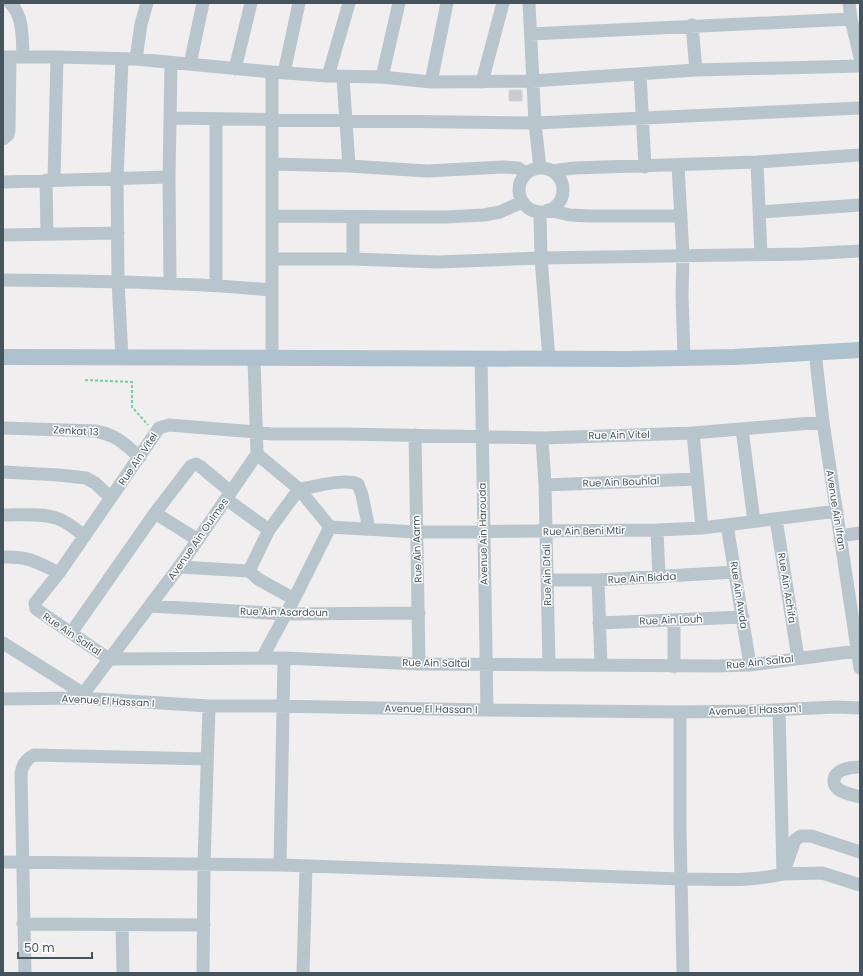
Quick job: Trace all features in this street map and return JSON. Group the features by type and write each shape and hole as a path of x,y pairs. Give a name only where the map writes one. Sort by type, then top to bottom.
{"main road":[{"path":"3,358 684,358 735,357 860,350"}],"street":[{"path":"3,139 8,135 9,130 12,57 21,30 19,18 10,3"},
{"path":"136,59 141,24 147,3"},
{"path":"190,64 203,3"},
{"path":"235,69 251,3"},
{"path":"272,358 272,119 278,73 299,3"},
{"path":"328,76 349,3"},
{"path":"382,77 398,3"},
{"path":"431,82 448,3"},
{"path":"482,82 503,3"},
{"path":"529,3 535,123 546,170 559,178 562,187 562,197 556,205 544,211"},
{"path":"849,3 860,58"},
{"path":"531,34 692,25 851,19"},
{"path":"692,25 696,70"},
{"path":"12,57 136,59 278,73 344,77 382,77 431,82 532,80 696,70 860,66"},
{"path":"47,234 57,57"},
{"path":"122,59 117,179 118,281 122,358"},
{"path":"170,283 169,177 171,63"},
{"path":"640,74 645,167"},
{"path":"344,77 349,166"},
{"path":"170,118 535,123 860,108"},
{"path":"216,118 216,285"},
{"path":"272,164 349,166 427,171 503,167 518,168 526,173 574,168 645,167 757,162 860,155"},
{"path":"757,162 761,255"},
{"path":"678,165 683,256 682,295 684,358"},
{"path":"526,173 520,183 519,193 522,202 529,209 570,215 590,216 681,216"},
{"path":"3,182 169,177"},
{"path":"272,216 445,217 484,215 500,212 522,202"},
{"path":"760,212 860,205"},
{"path":"544,211 541,258 549,359"},
{"path":"353,217 353,259"},
{"path":"3,236 118,232"},
{"path":"272,259 353,259 438,262 541,258 761,255 860,251"},
{"path":"3,280 118,281 216,285 272,290"},
{"name":"Avenue Ain Ifran","path":"815,352 823,422 840,536 856,613 857,651 860,665"},
{"path":"254,358 257,454 299,489 330,527 294,599 262,658"},
{"name":"Avenue Ain Harouda","path":"481,358 485,664 487,710"},
{"name":"Rue Ain Vitel","path":"35,603 59,573 159,428 169,425 271,434 542,438 693,433 823,422"},
{"name":"Zenkat 13","path":"3,428 95,431 107,433 117,438 140,457"},
{"path":"742,430 754,521"},
{"path":"693,433 702,528"},
{"name":"Rue Ain Aarm","path":"415,435 419,664"},
{"name":"Rue Ain Dfali","path":"542,438 545,485 549,664"},
{"name":"Avenue Ain Oulmes","path":"82,696 179,567 257,454"},
{"path":"71,633 155,513 188,468 194,464 201,467 229,496 269,530"},
{"path":"3,472 86,478 95,483 111,498"},
{"name":"Rue Ain Bouhlal","path":"545,485 697,479"},
{"path":"249,570 269,530 299,489 340,482 358,484 362,495 368,529"},
{"name":"Rue Ain Beni Mtir","path":"330,527 416,532 656,530 702,528 837,511"},
{"path":"155,513 198,540"},
{"path":"3,515 45,516 56,518 66,522 84,536"},
{"name":"Rue Ain Achifa","path":"776,519 798,658"},
{"name":"Rue Ain Awda","path":"727,525 736,572 750,665"},
{"path":"656,530 659,577"},
{"path":"840,536 860,533"},
{"path":"3,557 26,557 59,573"},
{"path":"179,567 249,570 258,579 294,599"},
{"name":"Rue Ain Bidda","path":"547,580 598,580 736,572"},
{"path":"598,580 601,665"},
{"name":"Rue Ain Saltal","path":"35,603 36,609 109,659 284,658 419,664 549,664 674,667 750,665 857,651"},
{"name":"Rue Ain Asardoun","path":"150,606 286,614 419,612"},
{"name":"Rue Ain Louh","path":"599,623 743,617"},
{"path":"674,621 674,667"},
{"path":"3,643 82,696"},
{"path":"280,866 284,658"},
{"name":"Avenue El Hassan I","path":"3,699 82,696 209,706 487,710 680,712 836,707 860,708"},
{"path":"203,973 204,864 209,706"},
{"path":"779,710 783,874"},
{"path":"680,712 683,973"},
{"path":"25,973 20,774 28,758 34,755 207,759"},
{"path":"860,767 852,767 842,770 834,780 836,787 840,790 860,797"},
{"path":"783,874 795,840 801,836 811,836 860,852"},
{"path":"3,862 204,864 749,880 783,874 822,872 860,885"},
{"path":"303,973 306,867"},
{"path":"23,924 204,925"},
{"path":"122,925 123,973"}],"path":[{"path":"85,380 132,382 132,407 156,433"}],"building":[{"path":"509,90 522,90 522,101 509,101"}]}
